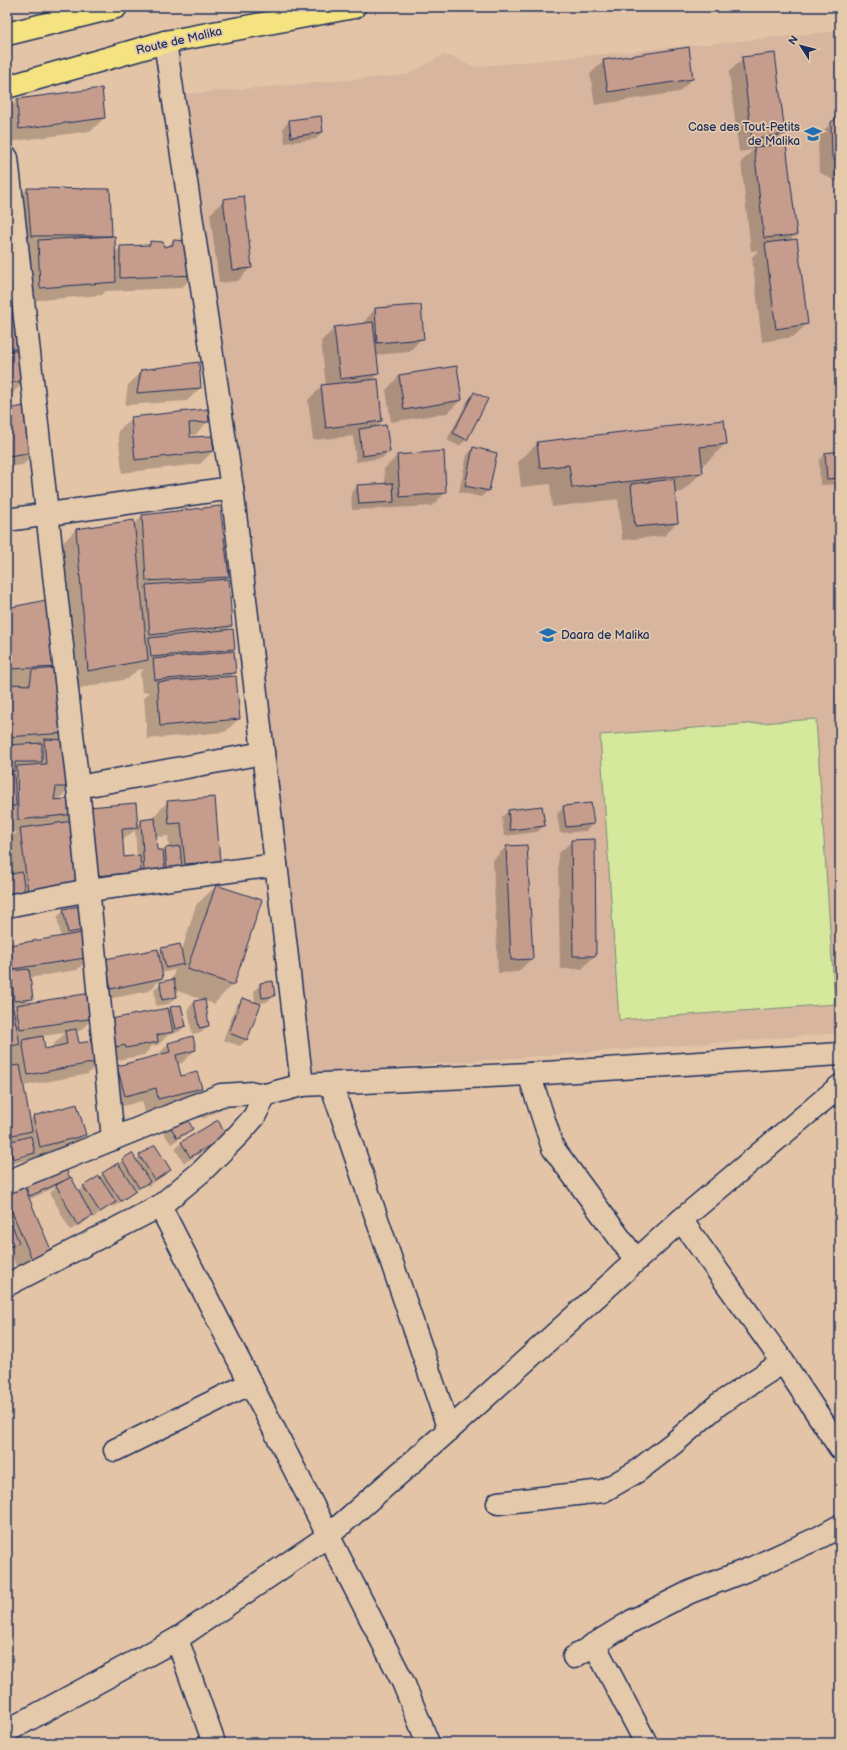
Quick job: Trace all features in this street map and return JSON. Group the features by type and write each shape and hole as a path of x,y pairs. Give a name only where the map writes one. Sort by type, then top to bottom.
{"main road":[{"path":"7,34 116,7"},
{"name":"Route de Malika","path":"7,87 165,42 354,7"}],"street":[{"path":"165,42 232,488 302,1085"},
{"path":"7,158 46,515 78,787 113,1139"},
{"path":"7,520 232,488"},
{"path":"78,787 263,754"},
{"path":"7,906 89,890 276,865"},
{"path":"7,1182 221,1095 254,1093 265,1095 302,1085 529,1074 840,1054"},
{"path":"529,1074 554,1148 636,1260"},
{"path":"331,1084 449,1430"},
{"path":"10,1743 7,1732 178,1639 328,1536 449,1430 681,1220 840,1086"},
{"path":"7,1285 160,1206 202,1171 239,1134 254,1117 265,1095"},
{"path":"160,1206 403,1682 428,1743"},
{"path":"681,1220 783,1362 840,1448"},
{"path":"498,1503 603,1491 636,1472 675,1442 719,1404 783,1362"},
{"path":"115,1450 251,1383"},
{"path":"574,1656 632,1621 690,1592 820,1537 840,1526"},
{"path":"178,1639 214,1743"},
{"path":"594,1644 646,1743"}],"shaded area":[{"name":"Daara de Malika","path":"840,31 840,1033 314,1073 185,94 407,75 443,55 453,57 472,67"}],"green space":[{"path":"816,719 835,1004 619,1020 600,735"}],"building":[{"path":"689,47 693,79 608,92 603,60"},
{"path":"775,53 785,134 752,139 742,57"},
{"path":"102,88 105,118 19,129 17,99"},
{"path":"321,116 323,132 291,137 289,120"},
{"path":"840,116 840,163 832,158 831,122"},
{"path":"786,144 797,235 764,238 754,147"},
{"path":"27,188 110,189 112,236 31,236"},
{"path":"244,196 252,268 232,270 223,199"},
{"path":"115,236 116,282 40,288 38,240"},
{"path":"797,239 808,324 776,329 765,243"},
{"path":"173,240 188,241 196,275 120,278 120,246 150,245 150,241 163,242 164,247 173,245"},
{"path":"421,305 424,339 377,343 375,308"},
{"path":"17,314 22,348 7,350 7,315"},
{"path":"373,322 379,374 340,379 334,327"},
{"path":"23,350 26,381 7,383 7,352"},
{"path":"199,362 201,388 137,393 141,370"},
{"path":"457,366 462,400 404,410 399,375"},
{"path":"378,379 382,421 326,428 321,385"},
{"path":"474,392 488,399 467,440 453,433"},
{"path":"30,405 37,452 7,456 7,409"},
{"path":"208,409 209,422 189,423 190,437 212,436 214,451 135,460 131,417"},
{"path":"724,420 727,444 700,447 703,473 572,488 569,465 540,468 537,442"},
{"path":"386,425 390,452 362,456 359,429"},
{"path":"473,447 497,453 489,491 465,486"},
{"path":"444,451 446,493 400,497 397,455"},
{"path":"840,451 840,478 827,479 825,453"},
{"path":"674,479 678,523 635,527 631,484"},
{"path":"393,483 394,502 359,504 357,485"},
{"path":"220,506 229,577 146,581 142,515"},
{"path":"134,520 148,660 88,671 76,529"},
{"path":"229,579 232,626 150,635 146,585"},
{"path":"56,598 61,667 7,669 7,608"},
{"path":"233,629 235,649 151,657 149,638"},
{"path":"234,651 236,673 155,680 153,659"},
{"path":"61,668 66,733 7,737 7,671 11,671 10,684 30,685 32,670"},
{"path":"236,676 240,719 160,726 157,682"},
{"path":"44,739 69,740 73,787 56,787 54,800 75,798 76,814 18,820 17,766 46,764"},
{"path":"42,743 42,762 15,762 15,771 7,772 7,745"},
{"path":"7,774 14,774 16,806 7,806"},
{"path":"215,797 220,861 185,864 181,823 169,824 167,801"},
{"path":"136,803 138,828 122,829 124,857 140,855 141,872 96,876 89,807"},
{"path":"591,803 594,824 566,827 563,806"},
{"path":"542,806 545,826 510,830 508,810"},
{"path":"155,818 157,850 163,850 165,870 144,871 141,820"},
{"path":"73,821 81,885 28,892 20,828"},
{"path":"595,839 596,956 573,956 571,840"},
{"path":"527,845 533,959 511,960 506,846"},
{"path":"180,846 182,867 167,869 165,848"},
{"path":"22,872 25,895 8,898 7,875"},
{"path":"216,885 262,900 234,985 187,969"},
{"path":"85,905 90,929 68,933 63,909"},
{"path":"88,932 92,957 13,969 9,945"},
{"path":"180,944 184,964 166,968 161,948"},
{"path":"158,949 163,978 111,989 105,959"},
{"path":"29,969 33,999 14,1001 11,971"},
{"path":"7,979 20,1044 7,1047"},
{"path":"174,979 177,997 162,1000 160,982"},
{"path":"273,981 275,996 262,998 260,983"},
{"path":"91,993 95,1018 20,1029 16,1005"},
{"path":"242,998 261,1004 247,1040 229,1033"},
{"path":"205,999 209,1026 199,1028 194,1001"},
{"path":"181,1005 186,1026 175,1029 170,1007"},
{"path":"168,1008 173,1032 157,1035 158,1042 126,1048 125,1045 116,1047 111,1019"},
{"path":"76,1029 79,1043 99,1040 102,1061 28,1075 22,1040 43,1036 45,1049 67,1044 65,1031"},
{"path":"193,1036 196,1050 176,1055 181,1076 197,1072 202,1088 158,1099 156,1088 125,1096 117,1066 170,1052 168,1043"},
{"path":"20,1065 32,1131 7,1136 7,1067"},
{"path":"77,1104 86,1135 40,1147 33,1116"},
{"path":"185,1115 193,1129 177,1138 169,1124"},
{"path":"218,1120 226,1136 190,1157 181,1142"},
{"path":"31,1136 35,1153 13,1159 8,1142"},
{"path":"155,1145 171,1170 155,1180 139,1155"},
{"path":"132,1153 150,1182 139,1188 122,1159"},
{"path":"62,1161 70,1178 30,1196 22,1179"},
{"path":"118,1163 136,1191 121,1201 102,1173"},
{"path":"99,1176 116,1202 100,1212 83,1186"},
{"path":"71,1177 92,1216 77,1225 56,1185"},
{"path":"21,1179 51,1250 32,1259 7,1200 7,1185"},
{"path":"7,1211 19,1243 7,1248"}],"place":[{"name":"Case des Tout-Petits de Malika","path":"813,134"},
{"name":"Daara de Malika","path":"548,635"}]}
